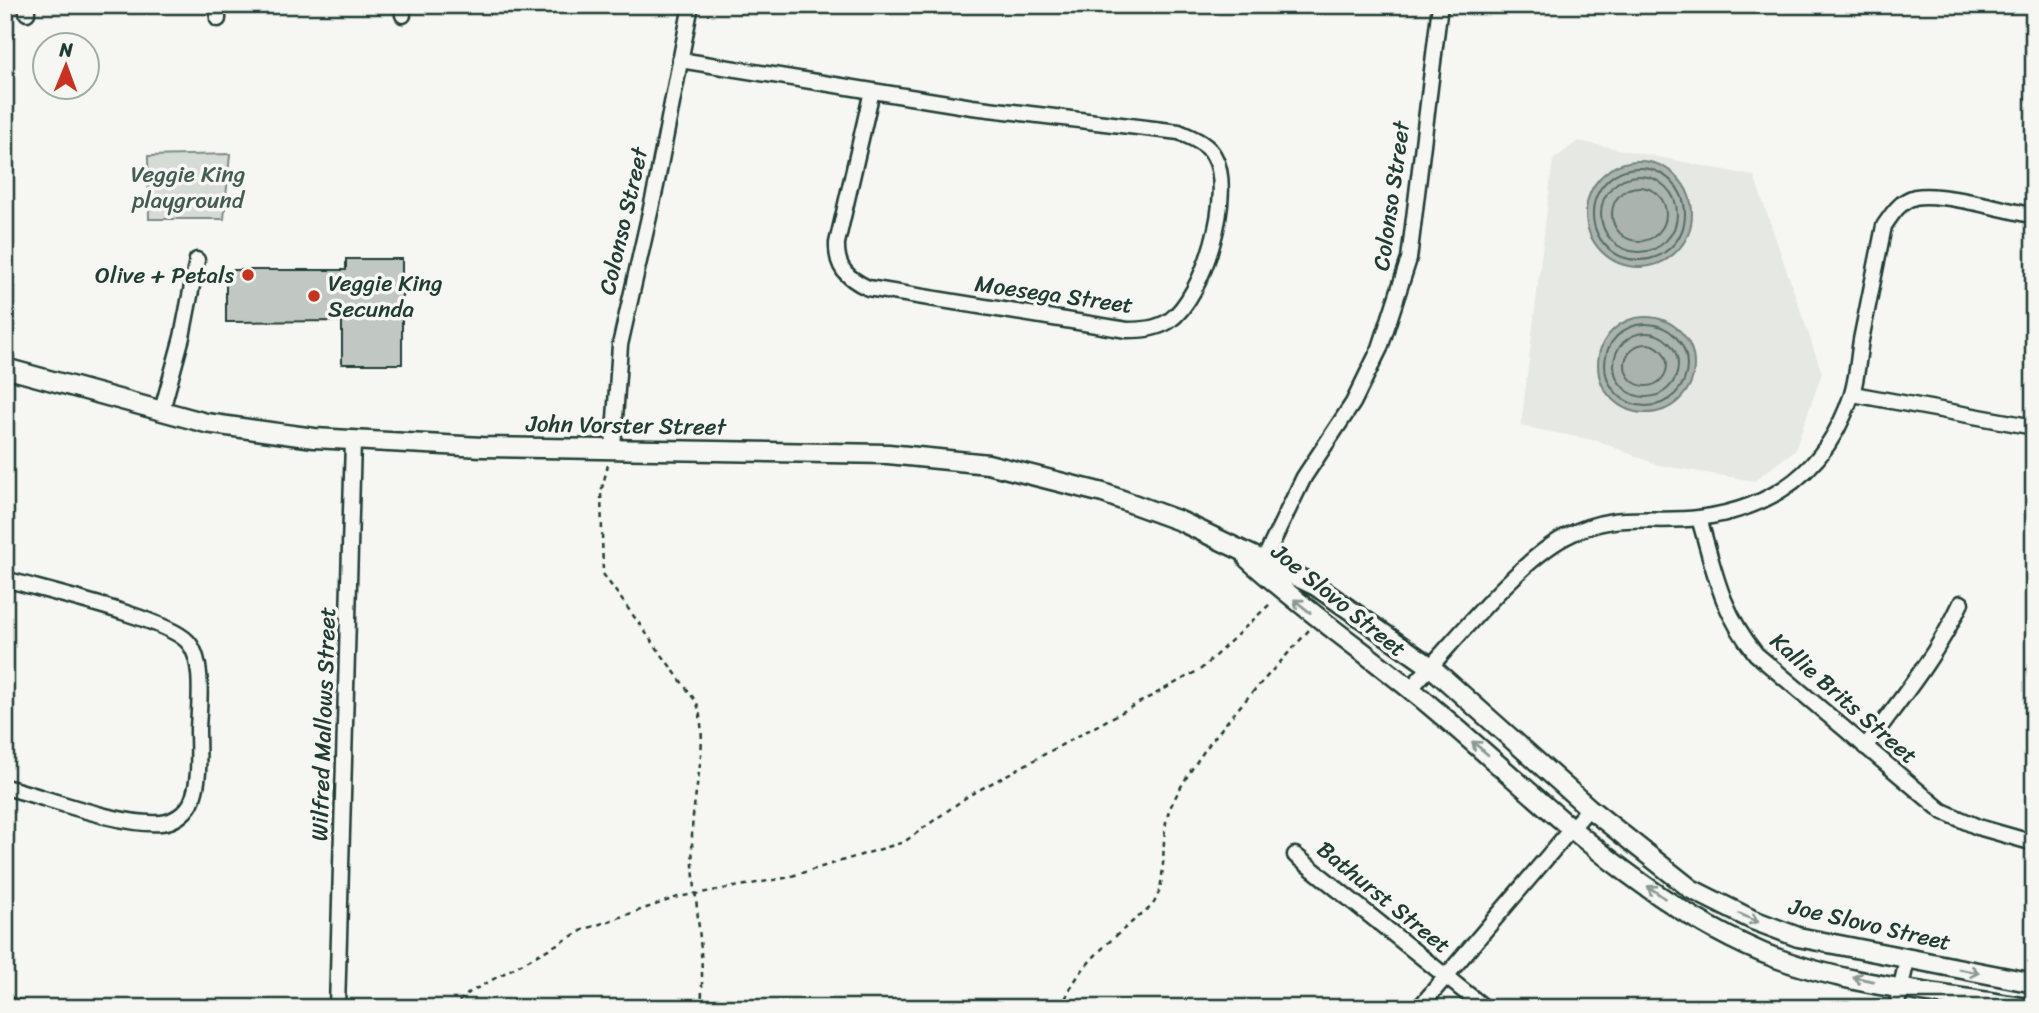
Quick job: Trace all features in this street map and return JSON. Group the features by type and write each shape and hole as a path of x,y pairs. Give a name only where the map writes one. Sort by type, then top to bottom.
{"street":[{"name":"Colonso Street","path":"613,448 620,345 691,5"},
{"name":"Colonso Street","path":"1262,564 1304,477 1353,403 1380,348 1398,295 1409,259 1440,5"},
{"name":"Moesega Street","path":"680,60 872,91 1179,132 1198,140 1215,156 1220,174 1211,251 1194,294 1169,321 1150,329 1127,330 868,288 853,281 841,269 837,243 872,91"},
{"path":"1410,689 1520,573 1564,537 1608,519 1699,518 1752,505 1798,482 1822,454 1841,425 1853,394 1884,226 1897,207 1915,197 1940,198 2034,216"},
{"path":"162,410 182,337 197,260"},
{"name":"John Vorster Street","path":"5,368 73,389 245,430 353,441 888,454 988,464 1103,493 1180,521 1240,550"},
{"path":"1853,394 2034,427"},
{"name":"Wilfred Mallows Street","path":"337,1008 353,441"},
{"name":"Kallie Brits Street","path":"1699,518 1724,605 1735,628 1756,654 1942,811 1978,827 2034,843"},
{"name":"Joe Slovo Street","path":"1240,550 1262,564 1316,586 1431,667 1589,808 1691,890 1753,920 1798,937 2034,983"},
{"name":"Joe Slovo Street","path":"1262,564 1283,590 1410,689 1569,828 1688,915 1766,954 1900,988 2027,1008"},
{"path":"5,579 158,624 187,641 196,655 199,719 195,790 190,804 179,817 163,823 92,811 5,787"},
{"path":"1865,747 1943,642 1961,603"},
{"path":"1419,1008 1569,828 1589,808"},
{"name":"Bathurst Street","path":"1295,855 1485,1008"},
{"path":"1896,1008 1907,960"},
{"path":"5,1004 17,1008"}],"path":[{"path":"613,448 601,492 603,574 697,703 703,723 692,835 704,972 701,1008"},
{"path":"451,1008 470,992 583,930 677,897 785,878 904,842 968,796 1201,669 1283,590"},
{"path":"1062,1008 1072,983 1095,955 1155,902 1161,882 1162,848 1170,810 1196,760 1318,619"}],"shaded area":[{"path":"1578,141 1754,176 1822,373 1795,450 1754,481 1658,465 1598,441 1521,426 1553,160"}],"green space":[{"name":"Veggie King playground","path":"230,154 224,219 149,219 148,156"}],"water":[{"path":"1639,161 1659,165 1677,176 1688,194 1692,214 1688,234 1677,252 1659,263 1639,267 1619,263 1601,252 1590,234 1586,214 1590,194 1601,176 1619,165"},
{"path":"1646,317 1664,321 1680,331 1690,347 1694,365 1690,383 1680,399 1664,409 1646,413 1628,409 1612,399 1602,383 1598,365 1602,347 1612,331 1628,321"}],"building":[{"name":"Veggie King Secunda","path":"346,259 402,259 402,364 342,364 342,321 226,322 226,270 346,270"}],"place":[{"name":"Olive + Petals","path":"248,275"},
{"name":"Veggie King Secunda","path":"314,296"}]}
